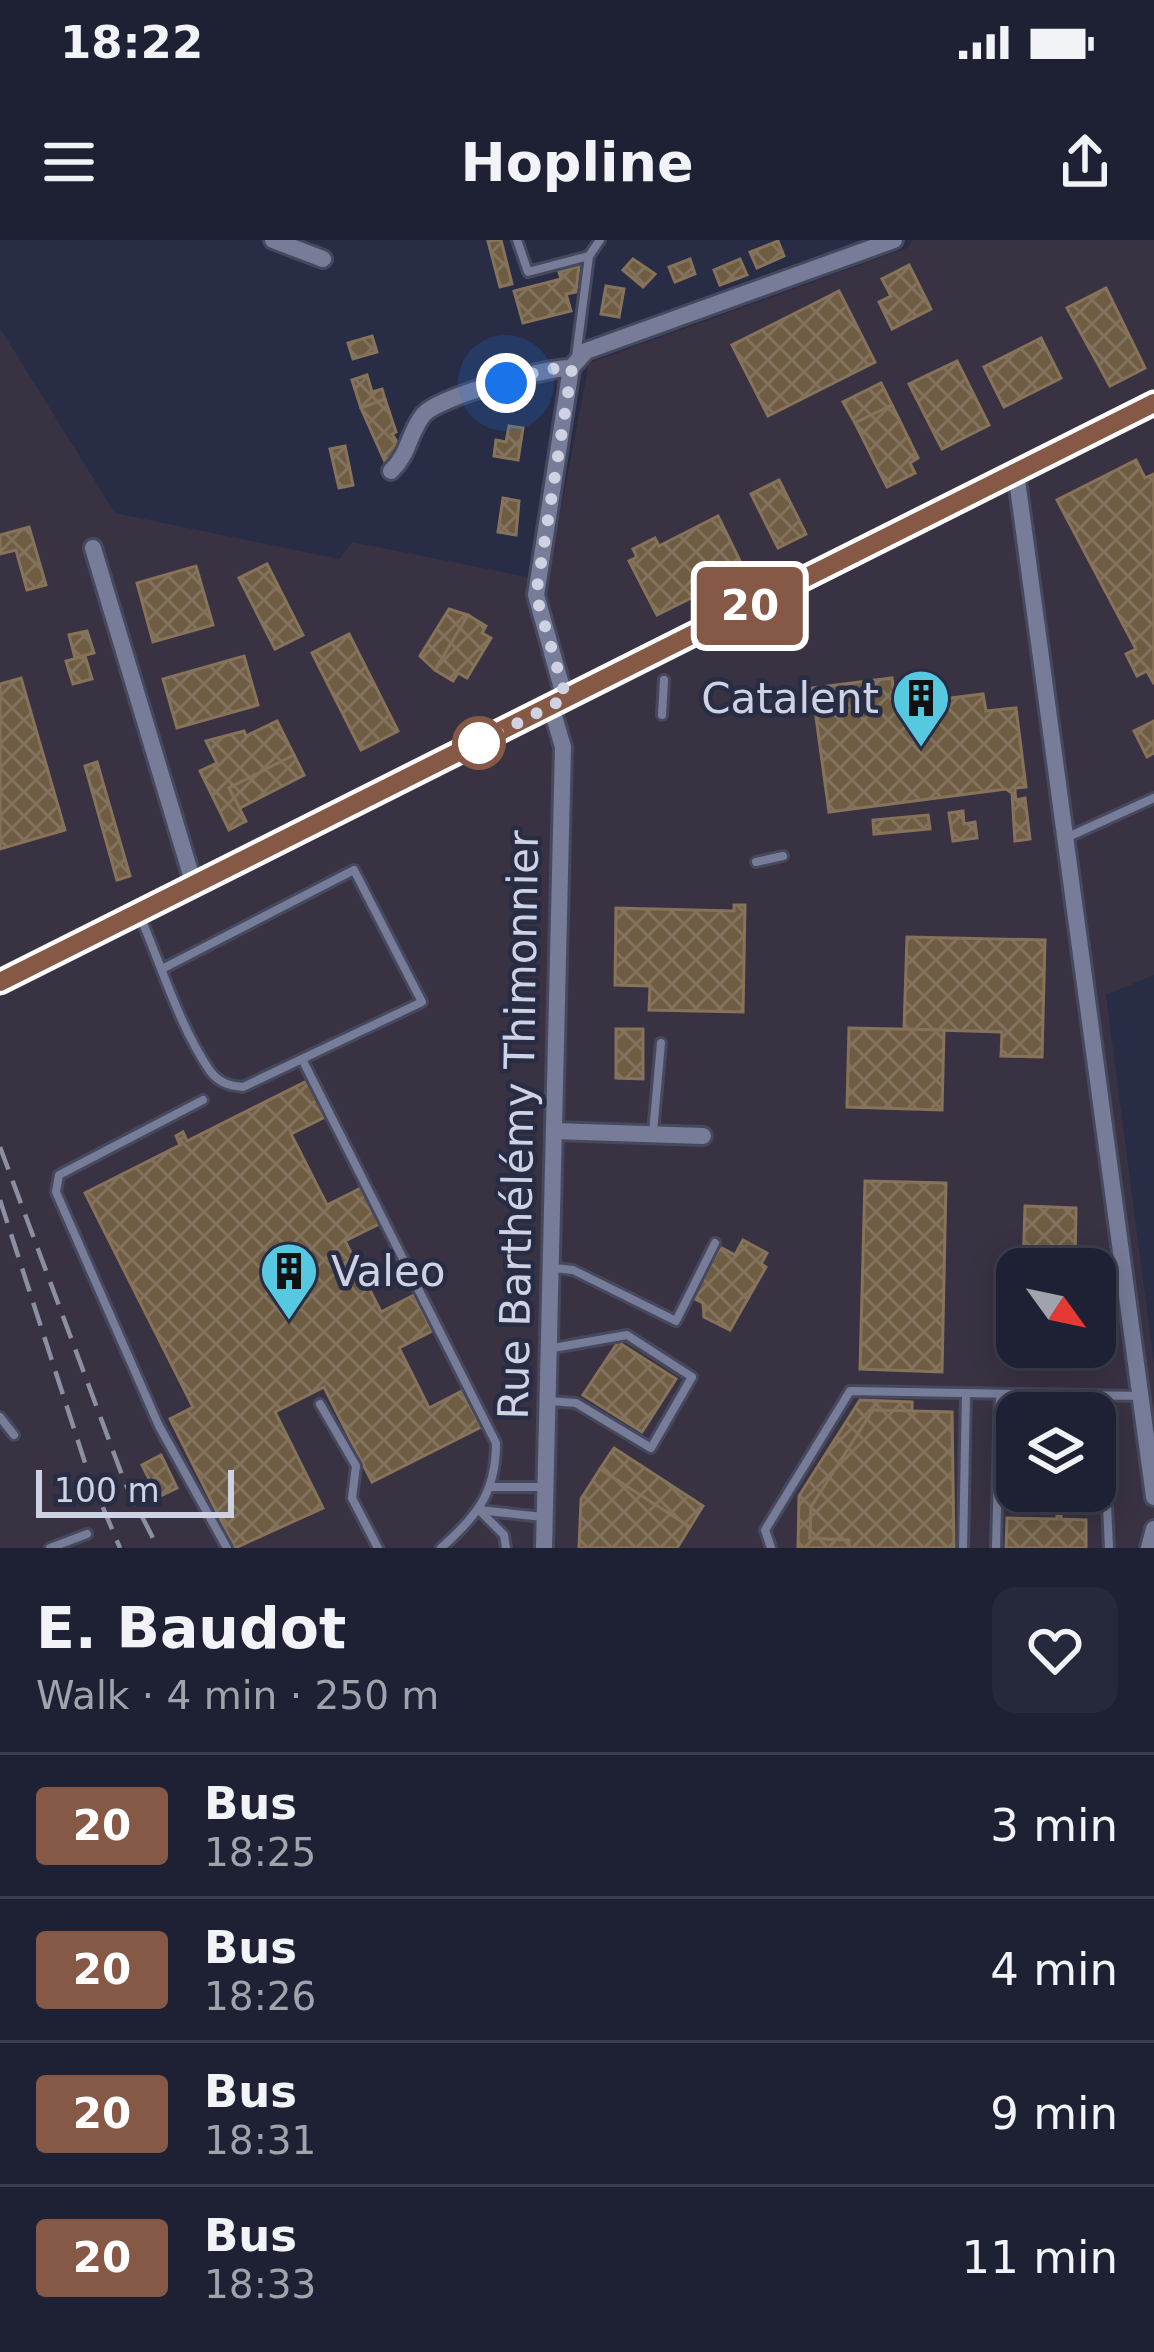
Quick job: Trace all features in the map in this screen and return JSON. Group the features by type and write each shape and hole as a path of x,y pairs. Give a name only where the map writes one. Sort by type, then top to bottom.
{"street":[{"path":"273,240 323,259"},
{"path":"391,471 409,454 428,409 574,363 894,240"},
{"name":"Rue Barthélémy Thimonnier","path":"544,1548 563,747 536,595 574,363"},
{"path":"0,982 1154,403"},
{"path":"1016,472 1154,1497"},
{"path":"93,548 194,885"},
{"path":"554,1131 703,1136"},
{"path":"1149,1548 1154,1528"}],"lane":[{"path":"517,240 527,272 589,256"},
{"path":"574,363 589,256 600,240"},
{"path":"662,716 664,680"},
{"path":"1066,838 1154,798"},
{"path":"756,862 783,856"},
{"path":"138,913 162,969 212,1073 227,1085 243,1087 422,1002 354,870 162,969"},
{"path":"653,1134 661,1043"},
{"path":"303,1061 496,1443 492,1487 479,1510 441,1548"},
{"path":"203,1100 58,1175 56,1192 159,1426 227,1548"},
{"path":"550,1267 573,1270 676,1321 715,1243"},
{"path":"547,1401 576,1403 651,1448 692,1377 627,1335 548,1348"},
{"path":"771,1548 765,1530 850,1391 996,1394"},
{"path":"963,1548 966,1394"},
{"path":"1116,1396 1141,1396"},
{"path":"320,1404 356,1466 352,1498 378,1548"},
{"path":"0,1417 14,1435"},
{"path":"492,1487 545,1487"},
{"path":"479,1510 545,1517"},
{"path":"479,1510 504,1535 506,1548"},
{"path":"996,1548 997,1512"},
{"path":"1107,1512 1109,1548"},
{"path":"50,1548 87,1534"}],"shaded area":[{"path":"913,240 1154,240 1154,975 1106,995 1154,1364 1154,1548 0,1548 0,328 115,513 339,559 352,542 547,581 589,363 907,248"}],"building":[{"path":"501,240 512,284 500,287 488,241"},
{"path":"778,241 784,256 757,268 750,252"},
{"path":"633,259 655,274 643,287 623,270"},
{"path":"690,259 695,274 675,282 669,267"},
{"path":"740,259 747,275 720,285 714,270"},
{"path":"909,265 931,309 892,329 879,302 891,296 882,279"},
{"path":"579,266 576,292 566,294 571,311 523,323 514,291 561,279 559,272"},
{"path":"606,286 624,289 619,317 601,314"},
{"path":"1106,288 1145,368 1110,386 1067,308"},
{"path":"839,291 875,362 768,416 732,345"},
{"path":"372,336 377,352 353,359 348,343"},
{"path":"1041,338 1061,378 1004,407 984,367"},
{"path":"957,361 989,425 942,449 909,384"},
{"path":"367,375 372,392 382,389 385,399 361,408 352,380"},
{"path":"881,383 892,405 855,423 843,402"},
{"path":"385,399 396,432 392,434 404,453 386,464 361,408"},
{"path":"892,405 918,458 910,463 915,473 887,487 855,423"},
{"path":"509,426 523,428 518,460 494,456 496,440 506,442"},
{"path":"345,446 353,485 339,488 330,449"},
{"path":"1136,460 1145,478 1154,474 1154,684 1147,671 1137,676 1126,654 1136,649 1057,500"},
{"path":"779,480 806,534 778,548 751,494"},
{"path":"503,498 519,501 516,535 498,532"},
{"path":"718,516 745,571 657,615 629,561 637,557 633,549 655,538 659,546"},
{"path":"29,527 46,585 27,590 16,550 0,554 0,535"},
{"path":"267,564 303,635 275,649 239,578"},
{"path":"196,566 213,625 153,642 137,583"},
{"path":"449,609 468,615 435,670 420,656"},
{"path":"468,615 486,626 482,633 491,638 467,678 458,673 453,681 435,670"},
{"path":"87,631 94,653 75,658 69,635"},
{"path":"349,634 398,731 361,750 312,653"},
{"path":"85,656 92,679 73,684 66,661"},
{"path":"244,656 258,705 177,728 163,679"},
{"path":"21,678 65,830 0,849 0,684"},
{"name":"Catalent","path":"892,678 895,705 983,694 986,711 1016,708 1026,787 1015,788 1015,793 1016,800 1025,798 1030,839 1015,841 1012,793 1006,789 829,812 812,688"},
{"path":"277,721 294,755 229,788 246,821 229,830 200,771 217,763 206,741 244,731 246,736"},
{"path":"1154,721 1154,753 1147,757 1134,731"},
{"path":"294,755 304,775 240,808 229,788"},
{"path":"97,762 130,876 117,880 85,766"},
{"path":"963,811 964,824 975,822 977,838 953,841 949,813"},
{"path":"928,815 930,829 874,834 873,820"},
{"path":"734,905 745,905 743,1012 649,1010 650,986 615,985 616,908 734,911"},
{"path":"907,937 1045,940 1042,1057 1001,1056 1002,1032 904,1029"},
{"path":"849,1028 944,1030 942,1110 847,1107"},
{"path":"616,1029 643,1029 643,1079 616,1078"},
{"name":"Valeo","path":"307,1081 325,1117 291,1134 327,1205 361,1188 379,1224 345,1241 381,1312 414,1295 432,1331 399,1348 429,1408 462,1391 481,1427 372,1482 324,1387 275,1412 323,1508 235,1548 170,1419 193,1407 85,1193 180,1145 176,1136 183,1132 187,1141"},
{"path":"865,1181 946,1183 942,1372 860,1369"},
{"path":"1025,1206 1076,1208 1075,1248 1024,1248"},
{"path":"743,1240 767,1253 761,1264 766,1267 730,1330 704,1317 703,1303 693,1298 717,1253 722,1248 735,1255"},
{"path":"618,1342 676,1379 642,1432 583,1395"},
{"path":"860,1400 912,1402 912,1411 873,1410 811,1507 810,1538 849,1540 849,1548 798,1548 799,1496"},
{"path":"873,1410 952,1412 954,1548 849,1548 849,1540 810,1538 811,1507"},
{"path":"614,1448 703,1506 690,1527 600,1469"},
{"path":"161,1455 177,1488 158,1497 142,1465"},
{"path":"600,1469 690,1527 677,1548 579,1548 581,1499"},
{"path":"1061,1512 1061,1519 1086,1520 1086,1548 1006,1548 1007,1518 1057,1519"}],"railway":[{"path":"0,1147 125,1483 158,1548"},
{"path":"0,1200 88,1472 120,1548"}],"bus line":[{"name":"20","path":"0,982 1154,403"}],"place":[{"name":"Catalent","path":"921,749"},
{"name":"Valeo","path":"289,1322"}],"route":[{"path":"479,743 566,698 536,595 572,368 545,369 506,383"}]}
